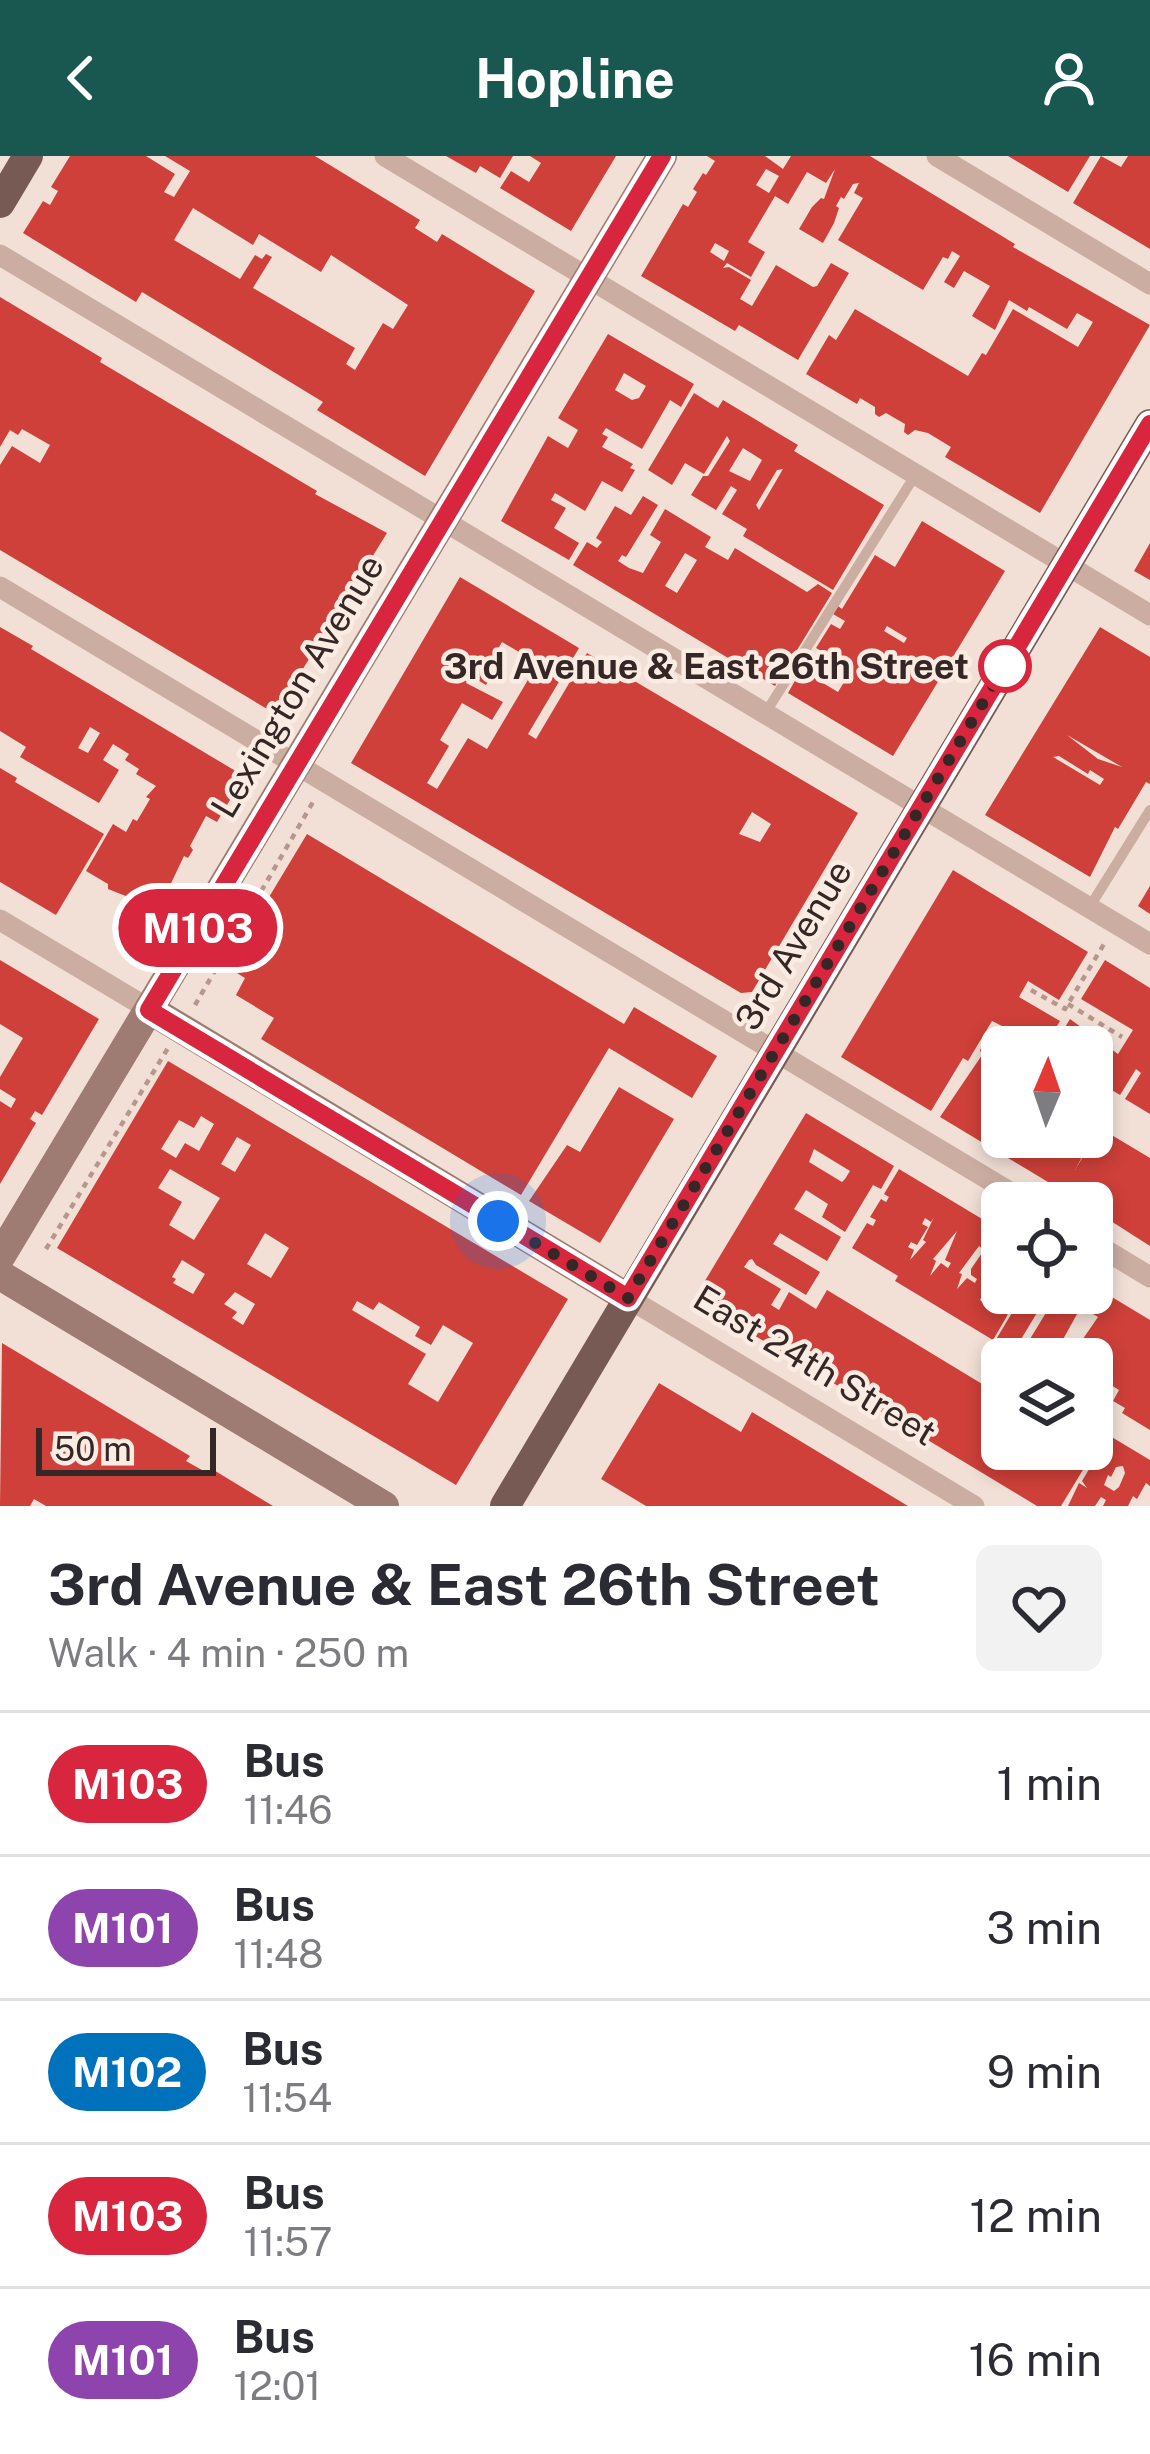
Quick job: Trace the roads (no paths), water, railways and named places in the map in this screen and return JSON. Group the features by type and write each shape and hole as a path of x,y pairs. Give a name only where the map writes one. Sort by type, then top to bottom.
{"main road":[{"path":"0,203 28,156"},
{"name":"Lexington Avenue","path":"0,1257 662,156"},
{"name":"3rd Avenue","path":"505,1506 1150,424"},
{"name":"East 24th Street","path":"149,1010 628,1298"},
{"path":"0,1275 384,1506"}],"street":[{"path":"385,156 1150,615"},
{"path":"937,156 1150,284"},
{"path":"0,255 1150,944"},
{"path":"0,587 993,1182"},
{"name":"East 24th Street","path":"0,920 149,1010"},
{"path":"1113,1255 1150,1277"},
{"name":"East 24th Street","path":"628,1298 974,1506"}],"lane":[{"path":"766,712 916,473"},
{"path":"1090,908 1150,810"}],"place":[{"name":"3rd Avenue & East 26th Street","path":"1005,666"}]}
